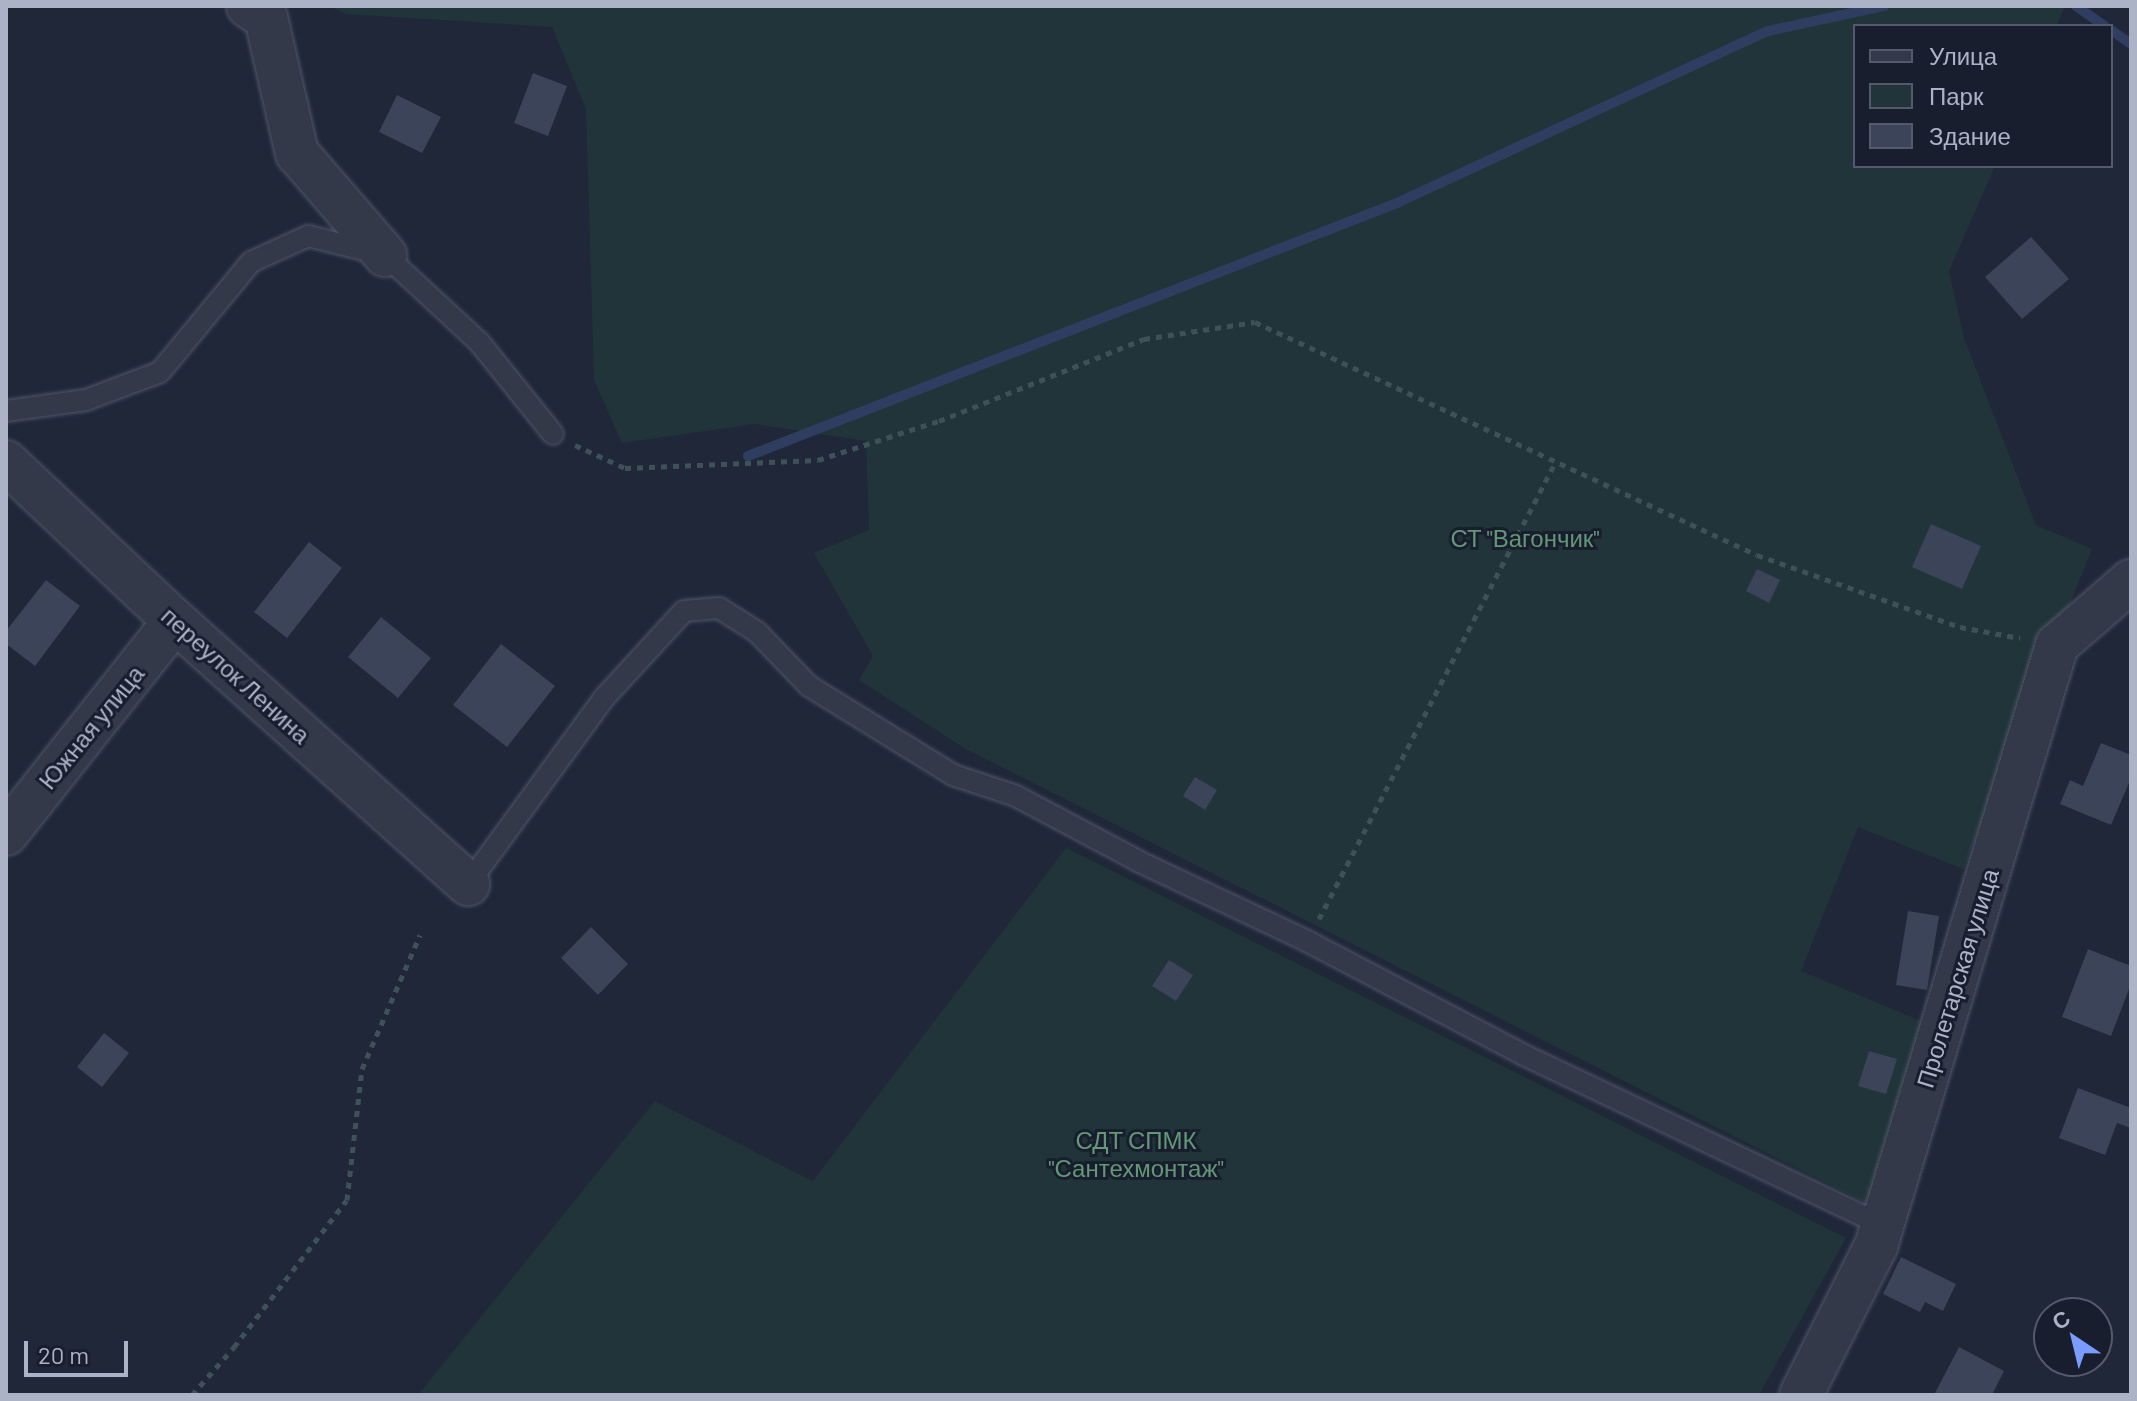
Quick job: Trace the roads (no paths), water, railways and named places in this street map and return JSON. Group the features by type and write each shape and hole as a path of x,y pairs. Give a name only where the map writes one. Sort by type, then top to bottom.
{"street":[{"path":"248,6 266,18 297,153 385,255"},
{"name":"переулок Ленина","path":"6,462 175,621 468,884"},
{"name":"Пролетарская улица","path":"1801,1395 1876,1246 2057,645 2131,581"},
{"name":"Южная улица","path":"6,834 175,621"}],"lane":[{"path":"6,411 86,400 160,372 251,262 308,236 385,255 479,342 553,434"},
{"path":"468,884 604,698 684,611 719,608 757,632 809,686 953,775 1016,796 1140,862 1307,941 1524,1055 1882,1225"}],"waterway":[{"path":"748,456 1397,203 1768,31 1884,6"},
{"path":"2076,6 2102,24"},
{"path":"2113,31 2131,44"}],"park label":[{"name":"СТ \"Вагончик\"","path":"1525,538"},
{"name":"СДТ СПМК \"Сантехмонтаж\"","path":"1136,1154"}]}
